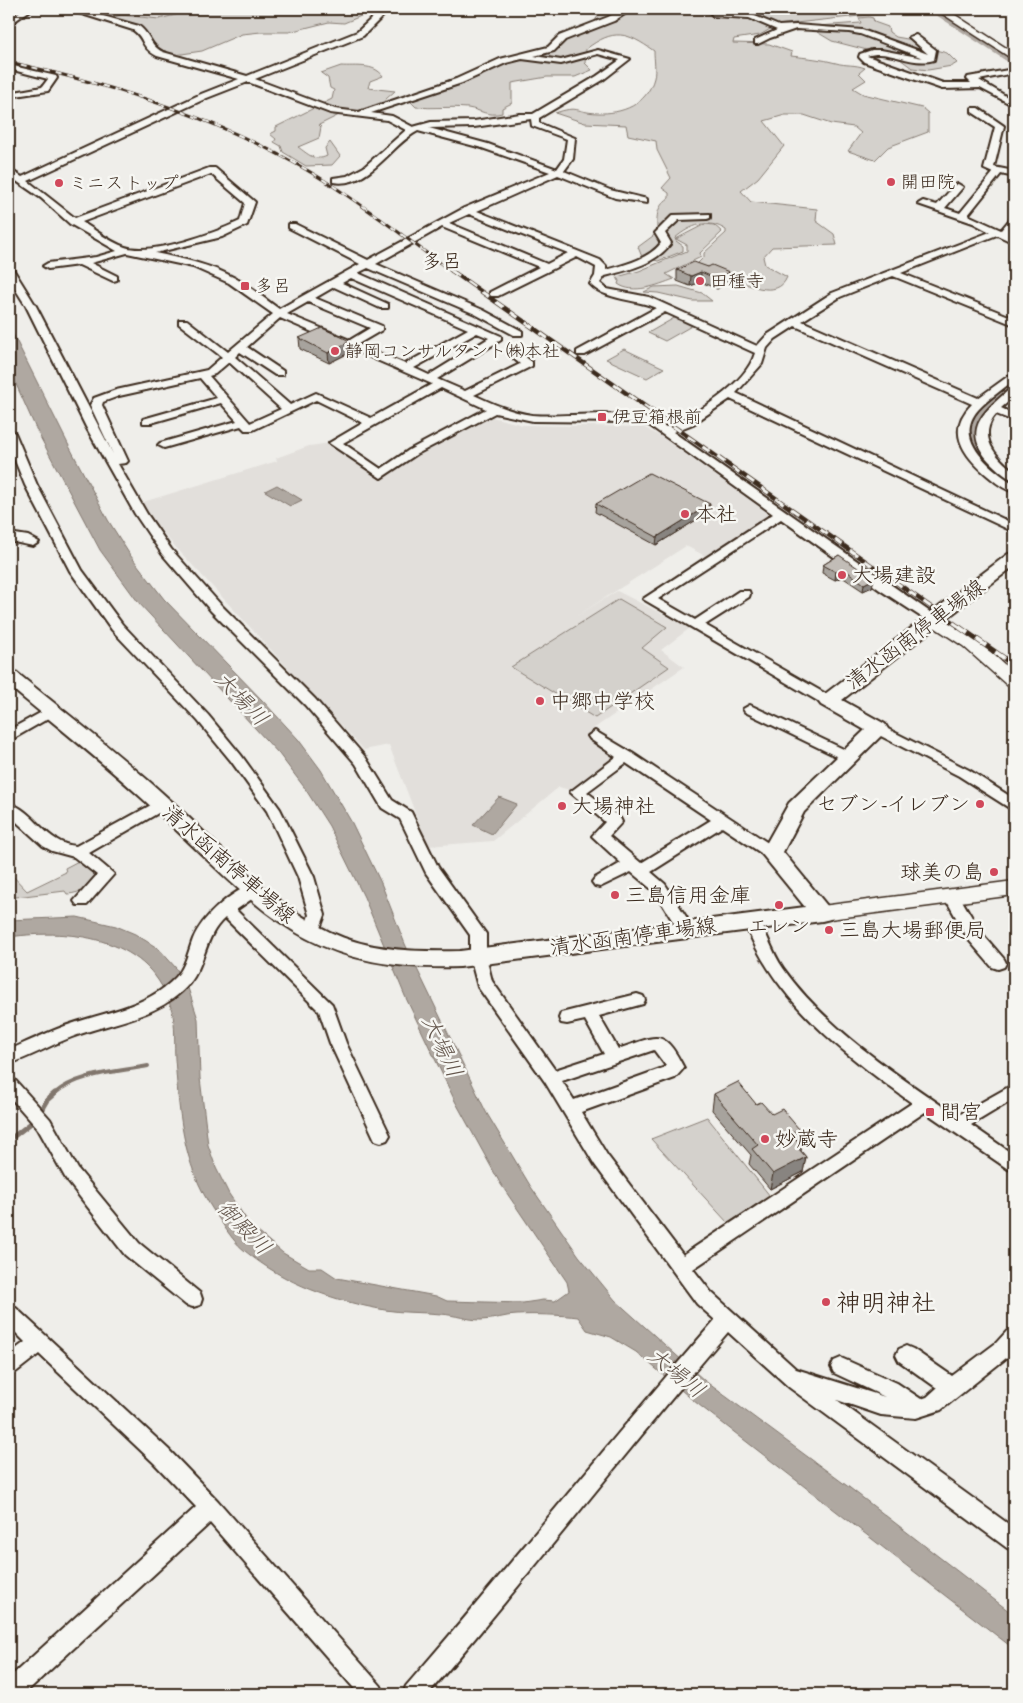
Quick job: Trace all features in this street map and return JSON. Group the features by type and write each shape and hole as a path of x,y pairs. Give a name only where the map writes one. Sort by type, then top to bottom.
{"main road":[{"name":"清水函南停車場線","path":"878,729 828,700 934,619 1012,563"},
{"name":"清水函南停車場線","path":"9,676 162,804 254,890 288,918 331,941 381,956 408,959 469,958 822,912"},
{"path":"822,912 772,853 796,808 878,729"}],"street":[{"path":"9,23 28,9"},
{"path":"70,9 136,28 143,32 149,48 160,54 246,78 333,111 393,118 415,129 486,146 558,172 615,196 644,201"},
{"path":"22,180 246,78 360,34 386,9"},
{"path":"357,115 379,106 401,102 472,75 499,62 551,49 562,38 611,19 628,9"},
{"path":"711,9 716,14 750,16 777,28 802,27 855,30 930,57"},
{"path":"940,9 1014,57"},
{"path":"758,42 788,29"},
{"path":"913,37 933,52 930,59 922,60 875,51 862,56 898,72 942,86 982,85"},
{"path":"336,180 351,178 362,172 379,161 404,134 415,129 445,124 478,124 515,117 535,118 600,78 626,59 599,52 561,62 521,56"},
{"path":"9,67 52,78 45,89 9,95"},
{"path":"1014,71 970,79 1014,104"},
{"path":"975,110 1000,126 1010,124"},
{"path":"122,461 98,426 96,405 98,400 107,396 203,375 229,358 279,314 441,223 467,210 558,172 570,160 571,138 535,124 535,118"},
{"path":"1000,126 990,169 1014,174"},
{"path":"73,222 212,170 249,200 251,204 244,223 230,232 139,254"},
{"path":"963,216 999,171"},
{"path":"9,172 22,180 73,222 124,251 196,265 219,274 233,281 279,314 435,381 495,410 518,418 626,419 652,422 781,514 969,642 1014,682"},
{"path":"939,209 958,188"},
{"path":"923,204 963,216 1014,240"},
{"path":"467,210 596,262 601,266 596,284 604,291 645,299 761,352"},
{"path":"600,274 630,266 662,249 666,243 660,233 676,217 707,216"},
{"path":"665,431 689,422 729,394 757,364 761,352 771,337 836,295 999,233 1014,220"},
{"path":"441,223 547,267"},
{"path":"292,226 368,264 479,312 518,333"},
{"path":"84,263 124,251"},
{"path":"494,294 576,253"},
{"path":"48,266 77,261 113,278"},
{"path":"9,271 31,306 98,426 141,514 166,551 190,582 310,702 361,761 394,811 406,816 431,869 478,934 469,958 484,983 552,1078 601,1160 704,1298 724,1322 791,1377 1014,1541"},
{"path":"893,273 1014,322"},
{"path":"351,274 498,338 435,381 335,443 381,474 413,452 495,410"},
{"path":"334,283 384,306"},
{"path":"307,298 378,328 350,344"},
{"path":"581,354 664,308"},
{"path":"183,322 229,358 288,409"},
{"path":"795,322 980,403"},
{"path":"405,368 476,329"},
{"path":"241,348 279,373"},
{"path":"465,395 528,364 517,356 530,349"},
{"path":"203,375 247,426"},
{"path":"1014,375 1006,392 983,422 981,430 983,443 1009,477 1014,489"},
{"path":"1006,392 980,403 967,418 964,425 969,448 984,468 1009,477"},
{"path":"729,394 1014,528"},
{"path":"164,445 266,421 316,396 370,422"},
{"path":"147,421 224,399"},
{"path":"994,409 1014,418"},
{"path":"9,433 32,485 80,578 117,627 203,718 273,809 306,877 317,915 311,932"},
{"path":"781,514 649,599 828,700"},
{"path":"9,537 33,542"},
{"path":"695,626 744,594"},
{"path":"750,709 849,757"},
{"path":"9,736 51,711"},
{"path":"878,729 964,773 1014,806"},
{"path":"595,736 628,756 772,853"},
{"path":"628,756 578,792 615,822 599,836 660,888 686,929"},
{"path":"9,808 44,840 72,852 78,852 162,804"},
{"path":"600,882 636,867 722,820"},
{"path":"78,852 106,874 82,901"},
{"path":"822,912 1006,889 1014,874"},
{"path":"9,1057 72,1030 149,1004 177,987 194,966 207,927 226,910 254,890"},
{"path":"952,896 974,935 998,963"},
{"path":"226,910 326,1008 338,1044 381,1135"},
{"path":"752,921 766,954 788,987 865,1059 1014,1164"},
{"path":"567,1018 637,1000"},
{"path":"588,1013 614,1056"},
{"path":"552,1078 658,1043 667,1052 676,1068 669,1073 570,1109"},
{"path":"9,1085 51,1133 72,1174 101,1213 132,1248 193,1299"},
{"path":"958,1124 1014,1092"},
{"path":"681,1267 926,1102"},
{"path":"9,1314 161,1456 211,1508 373,1694"},
{"path":"414,1694 488,1608 640,1420 724,1322"},
{"path":"791,1377 812,1381 863,1402 906,1408 931,1405 952,1387 1003,1350 1014,1337"},
{"path":"9,1366 38,1343"},
{"path":"906,1355 952,1387"},
{"path":"841,1367 890,1389 916,1407"},
{"path":"9,1693 211,1508"}],"shaded area":[{"path":"77,9 199,9 150,22"},
{"path":"199,9 369,9 361,16 344,23 329,22 289,32 242,34 202,51 175,55 152,46 144,30 111,18 121,15 159,19"},
{"path":"599,9 882,9 878,14 777,25 760,35 734,39 733,43 769,44 792,52 791,56 865,68 859,73 866,80 853,88 863,94 922,108 928,113 928,132 888,147 875,160 848,151 861,133 854,127 831,124 804,115 785,115 764,121 784,146 758,178 741,191 751,202 817,209 816,221 834,234 837,245 772,247 763,257 765,265 787,277 783,284 776,288 769,289 751,286 694,267 704,257 704,253 726,233 726,230 713,224 693,227 675,238 683,246 683,251 658,261 642,257 638,247 657,233 659,209 664,201 669,198 669,193 662,188 671,178 657,150 656,141 628,135 626,125 585,123 555,113 573,109 606,113 632,106 646,95 651,87 655,75 654,51 628,36 613,35 605,38 586,49 585,63 592,70 575,77 547,77 512,83 512,103 502,108 502,113 497,114 489,114 468,108 416,107 409,100 542,49 593,24 601,11"},
{"path":"859,18 873,18 874,22 888,27 889,32 896,37 913,40 924,47 947,53 957,63 952,66 928,70 912,68 896,56 883,51 867,50 832,41 817,32 818,26 861,23"},
{"path":"341,66 364,66 375,69 383,76 370,81 368,88 395,91 386,99 390,103 377,105 363,112 339,115 319,125 321,127 319,138 298,147 315,158 323,158 327,156 325,148 330,142 340,156 332,165 306,166 283,152 281,146 274,142 276,139 270,134 276,131 276,127 332,99 334,90 330,88 328,78 321,73"},
{"path":"705,224 714,225 722,232 700,253 701,257 666,274 674,279 638,289 631,289 618,284 617,277 639,271 687,251 687,245 676,239"},
{"path":"678,286 702,293 712,301 693,301 658,293 644,292 654,287"},
{"path":"676,317 695,324 665,341 648,333"},
{"path":"624,349 664,368 647,378 606,359"},
{"path":"492,417 523,425 643,427 660,436 772,516 709,558 686,546 575,617 617,591 690,628 661,650 684,667 590,731 622,756 577,792 559,787 493,841 428,846 389,745 364,750 170,541 140,503 277,461 276,458 309,446 331,443 382,478 415,456"},
{"path":"619,599 667,627 642,648 669,667 595,718 511,667"},
{"path":"84,858 103,875 86,888 72,894 67,894 65,891 16,897 9,900 9,872 27,891 66,872 65,868"},
{"path":"707,1117 770,1196 728,1223 651,1139"}],"water":[{"path":"9,326 108,520 130,555 164,599 298,739 321,770 352,823 381,883 405,944 486,1112 531,1187 579,1256 615,1300 705,1381 850,1488 1014,1615 1014,1649 694,1401 636,1352 611,1337 587,1330 578,1317 524,1315 476,1320 446,1315 392,1311 347,1302 293,1282 260,1263 235,1242 209,1203 191,1165 179,1104 173,1017 162,986 147,967 129,953 107,943 59,934 9,937 9,920 77,917 116,926 135,934 159,949 176,968 188,988 198,1019 200,1078 208,1145 216,1168 229,1194 251,1226 283,1253 309,1268 322,1268 337,1278 436,1296 447,1301 523,1303 543,1300 555,1301 569,1291 567,1282 500,1183 455,1101 405,996 364,897 329,826 304,787 279,754 138,602 100,550 37,431 11,373"},
{"path":"277,485 302,500 290,506 265,491"},
{"path":"499,797 517,804 492,834 473,825"}],"building":[{"path":"694,262 708,267 712,265 729,272 717,279 701,272 691,276 677,270"},
{"path":"322,328 350,341 328,353 299,338"},
{"name":"本社","path":"649,473 710,504 657,537 596,504"},
{"path":"839,555 874,579 864,584 844,569 836,572 823,565"},
{"path":"738,1082 756,1104 761,1102 772,1114 782,1109 799,1129 791,1133 802,1146 798,1148 806,1157 773,1174 752,1149 758,1145 714,1094"}],"waterway":[{"path":"933,9 1014,62"},
{"path":"1014,385 984,412 977,423 974,433 976,444 983,455 1014,482"},
{"path":"54,1094 86,1077 148,1066"},
{"path":"40,1112 47,1100 55,1093"},
{"path":"9,1140 35,1120"}],"railway":[{"path":"9,62 49,71 129,94 206,121 244,138 281,156 335,187 454,273"},
{"path":"452,271 961,628"},
{"path":"959,627 1014,665"}],"place":[{"name":"開田院","path":"891,182"},
{"name":"ミニストップ","path":"59,183"},
{"name":"田種寺","path":"700,281"},
{"name":"多呂","path":"245,286"},
{"name":"静岡コンサルタント㈱本社","path":"335,351"},
{"name":"伊豆箱根前","path":"602,417"},
{"name":"本社","path":"685,514"},
{"name":"大場建設","path":"842,575"},
{"name":"中郷中学校","path":"540,701"},
{"name":"セブン-イレブン","path":"980,804"},
{"name":"大場神社","path":"562,806"},
{"name":"球美の島","path":"994,872"},
{"name":"三島信用金庫","path":"615,895"},
{"name":"エレン","path":"779,905"},
{"name":"三島大場郵便局","path":"829,930"},
{"name":"間宮","path":"930,1112"},
{"name":"妙蔵寺","path":"765,1139"},
{"name":"神明神社","path":"826,1302"}],"district":[{"name":"多呂","path":"442,261"}],"water label":[{"name":"大場川","path":"242,698"},
{"name":"大場川","path":"443,1046"},
{"name":"御殿川","path":"245,1227"},
{"name":"大場川","path":"677,1372"}]}
